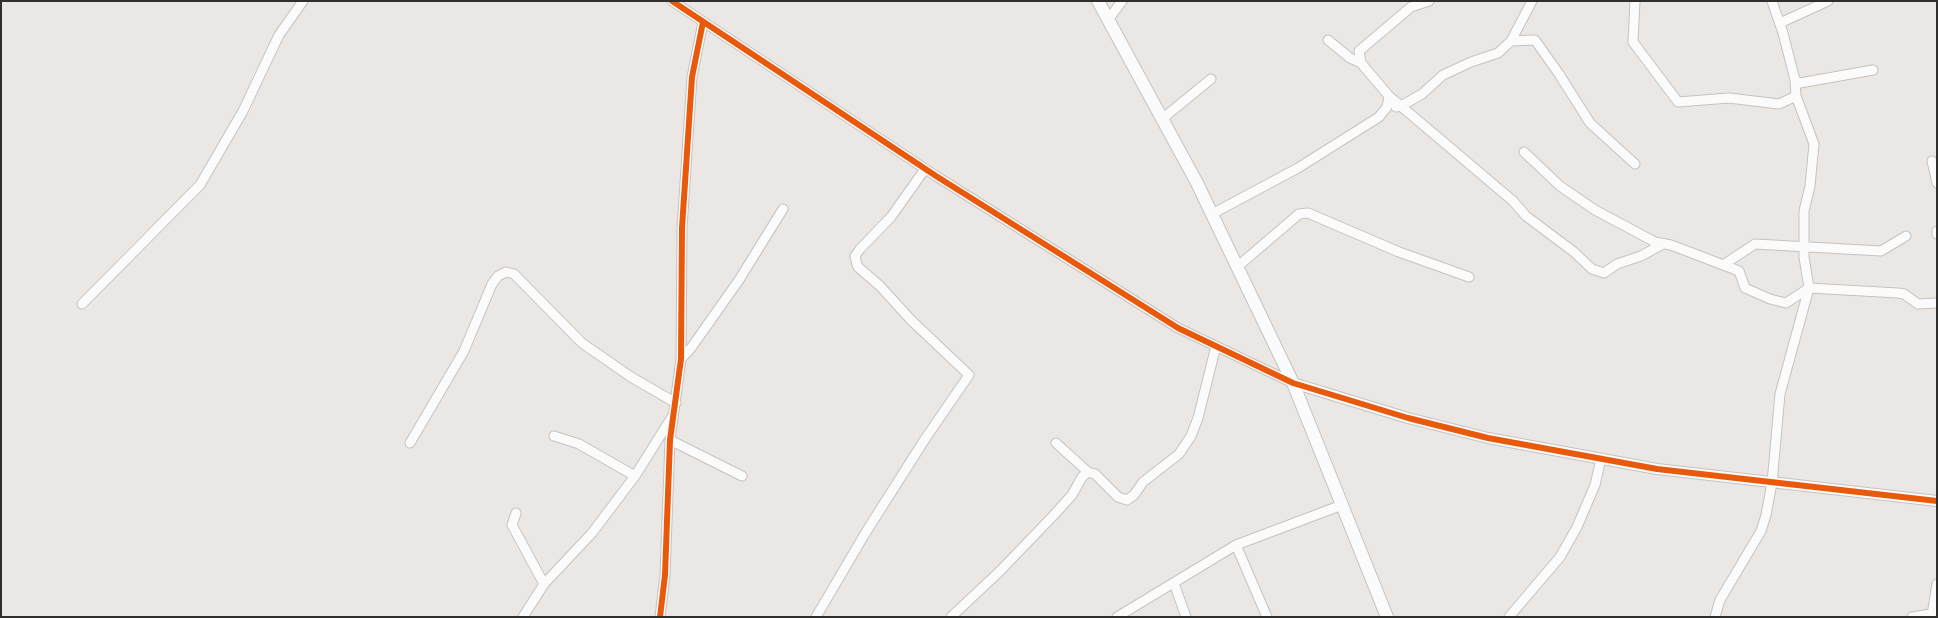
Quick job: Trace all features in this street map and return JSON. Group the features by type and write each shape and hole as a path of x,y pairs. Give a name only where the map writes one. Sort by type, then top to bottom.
{"main road":[{"path":"1098,1 1197,183 1293,383 1387,617"}],"street":[{"path":"82,304 200,185 242,112 279,35 303,1"},
{"path":"672,1 925,169 1178,328 1293,383 1408,418 1488,438 1601,459 1656,469 1937,501"},
{"path":"1108,20 1122,1"},
{"path":"1362,64 1359,51 1378,33 1410,7 1429,1"},
{"path":"1387,107 1401,106 1422,94 1443,75 1471,62 1498,53 1511,41 1532,1"},
{"path":"1635,1 1633,42 1678,102 1729,98 1779,104 1796,96"},
{"path":"1715,617 1720,600 1761,531 1766,515 1772,483 1780,394 1810,288 1804,248 1804,211 1810,186 1814,144 1796,96 1795,80 1780,23 1772,1"},
{"path":"1780,23 1828,1"},
{"path":"660,617 665,574 670,440 681,359 683,219 692,77 704,22"},
{"path":"1328,40 1350,58 1362,64 1389,96 1512,201 1526,216 1574,252 1592,269 1604,273 1617,264 1641,256 1652,248 1664,244"},
{"path":"1511,41 1535,40 1590,123 1635,164"},
{"path":"1795,80 1800,83 1872,70"},
{"path":"1162,119 1211,79"},
{"path":"1212,214 1298,168 1379,117 1387,107 1389,96"},
{"path":"1524,152 1560,186 1595,210 1655,242 1671,245 1738,271 1745,288 1770,300 1786,303 1810,288 1898,293 1904,294 1918,304 1937,303"},
{"path":"1932,161 1937,183"},
{"path":"816,617 866,532 925,439 969,375 911,320 880,286 858,267 856,261 855,256 860,249 891,217 925,169"},
{"path":"681,359 692,348 739,280 783,210"},
{"path":"1237,267 1299,214 1308,213 1399,252 1469,277"},
{"path":"1723,265 1755,244 1881,251 1906,236"},
{"path":"410,443 464,351 492,284 498,276 506,272 514,274 582,343 631,377 676,403"},
{"path":"1056,442 1088,472 1095,474 1118,497 1127,500 1134,495 1143,482 1179,454 1191,436 1198,418 1216,346"},
{"path":"523,617 544,584 592,533 635,476 674,415"},
{"path":"554,436 579,444 635,476"},
{"path":"670,440 742,476"},
{"path":"1509,617 1560,557 1577,526 1595,485 1601,459"},
{"path":"951,617 999,572 1052,517 1072,495 1082,476 1088,472"},
{"path":"1117,617 1236,545 1342,504"},
{"path":"516,513 512,525 544,584"},
{"path":"1236,545 1267,617"},
{"path":"1174,583 1186,617"},
{"path":"1912,617 1934,614 1937,584"}],"cycle path":[{"path":"672,1 936,176 1178,328 1293,383 1408,418 1488,438 1657,469 1937,501"},
{"path":"660,617 665,575 670,440 681,359 682,228 692,77 703,22"}]}
